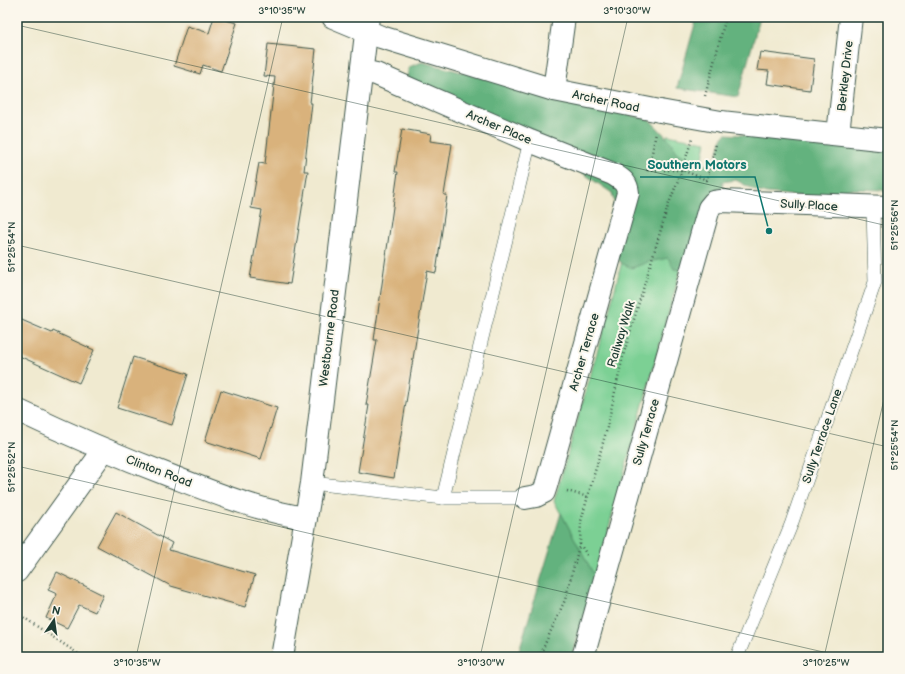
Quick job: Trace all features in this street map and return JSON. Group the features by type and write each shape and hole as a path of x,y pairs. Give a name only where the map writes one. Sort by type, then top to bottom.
{"street":[{"name":"Archer Road","path":"333,17 367,24 396,41 554,90 627,106 658,121 718,132 838,134 888,140"},
{"path":"554,90 564,17"},
{"name":"Berkley Drive","path":"838,134 851,17"},
{"name":"Westbourne Road","path":"282,657 312,483 367,24"},
{"name":"Archer Place","path":"362,71 376,74 530,141 613,174 627,185 628,193"},
{"name":"Archer Terrace","path":"525,498 536,496 544,492 628,193"},
{"name":"Sully Place","path":"709,208 714,202 721,201 880,208"},
{"name":"Sully Terrace","path":"583,657 709,208"},
{"name":"Clinton Road","path":"17,410 104,450 239,502 269,511 306,518"},
{"path":"17,571 104,450"}],"lane":[{"path":"443,498 530,141"},
{"name":"Sully Terrace Lane","path":"737,657 791,525 875,282 880,208"},
{"path":"312,483 443,498 525,498"}],"path":[{"path":"704,100 726,17"},
{"path":"658,121 648,170 682,170 707,180 718,132"},
{"name":"Railway Walk","path":"539,657 565,600 580,543 580,521 606,432 623,356 668,206 682,170 693,135"},
{"path":"17,613 83,657"}],"green space":[{"path":"697,17 760,17 738,97 677,88"},
{"path":"422,62 650,120 670,141 677,152 697,164 715,165 721,140 726,134 888,145 888,194 882,190 849,189 836,200 758,192 736,180 722,182 723,192 685,271 674,269 668,258 648,262 632,268 621,263 609,245 617,211 612,193 571,165 405,86 409,67"},
{"path":"667,135 706,142 700,173 702,193 595,577 554,501 611,304 642,183 661,165"},
{"path":"561,513 595,577 572,657 517,657"}],"building":[{"path":"214,17 237,23 221,71 203,65 200,74 174,66 187,26 209,33"},
{"path":"268,44 316,49 310,103 312,103 304,171 308,171 290,284 250,278 262,210 251,208 259,163 265,164 275,77 264,76"},
{"path":"760,52 814,59 810,90 767,84 769,71 757,70"},
{"path":"402,129 431,134 430,141 452,144 444,195 447,195 436,273 427,271 394,478 358,472 369,405 366,405 377,340 374,340 398,172 395,172"},
{"path":"17,318 52,333 53,331 94,350 79,383 17,355"},
{"path":"133,357 188,374 172,425 117,408"},
{"path":"221,390 277,408 261,459 205,441"},
{"path":"116,512 172,543 169,550 255,575 245,607 171,586 97,546"},
{"path":"57,572 103,595 95,612 79,605 67,628 46,618 57,594 48,590"}],"place":[{"name":"Southern Motors","path":"769,231"}]}
